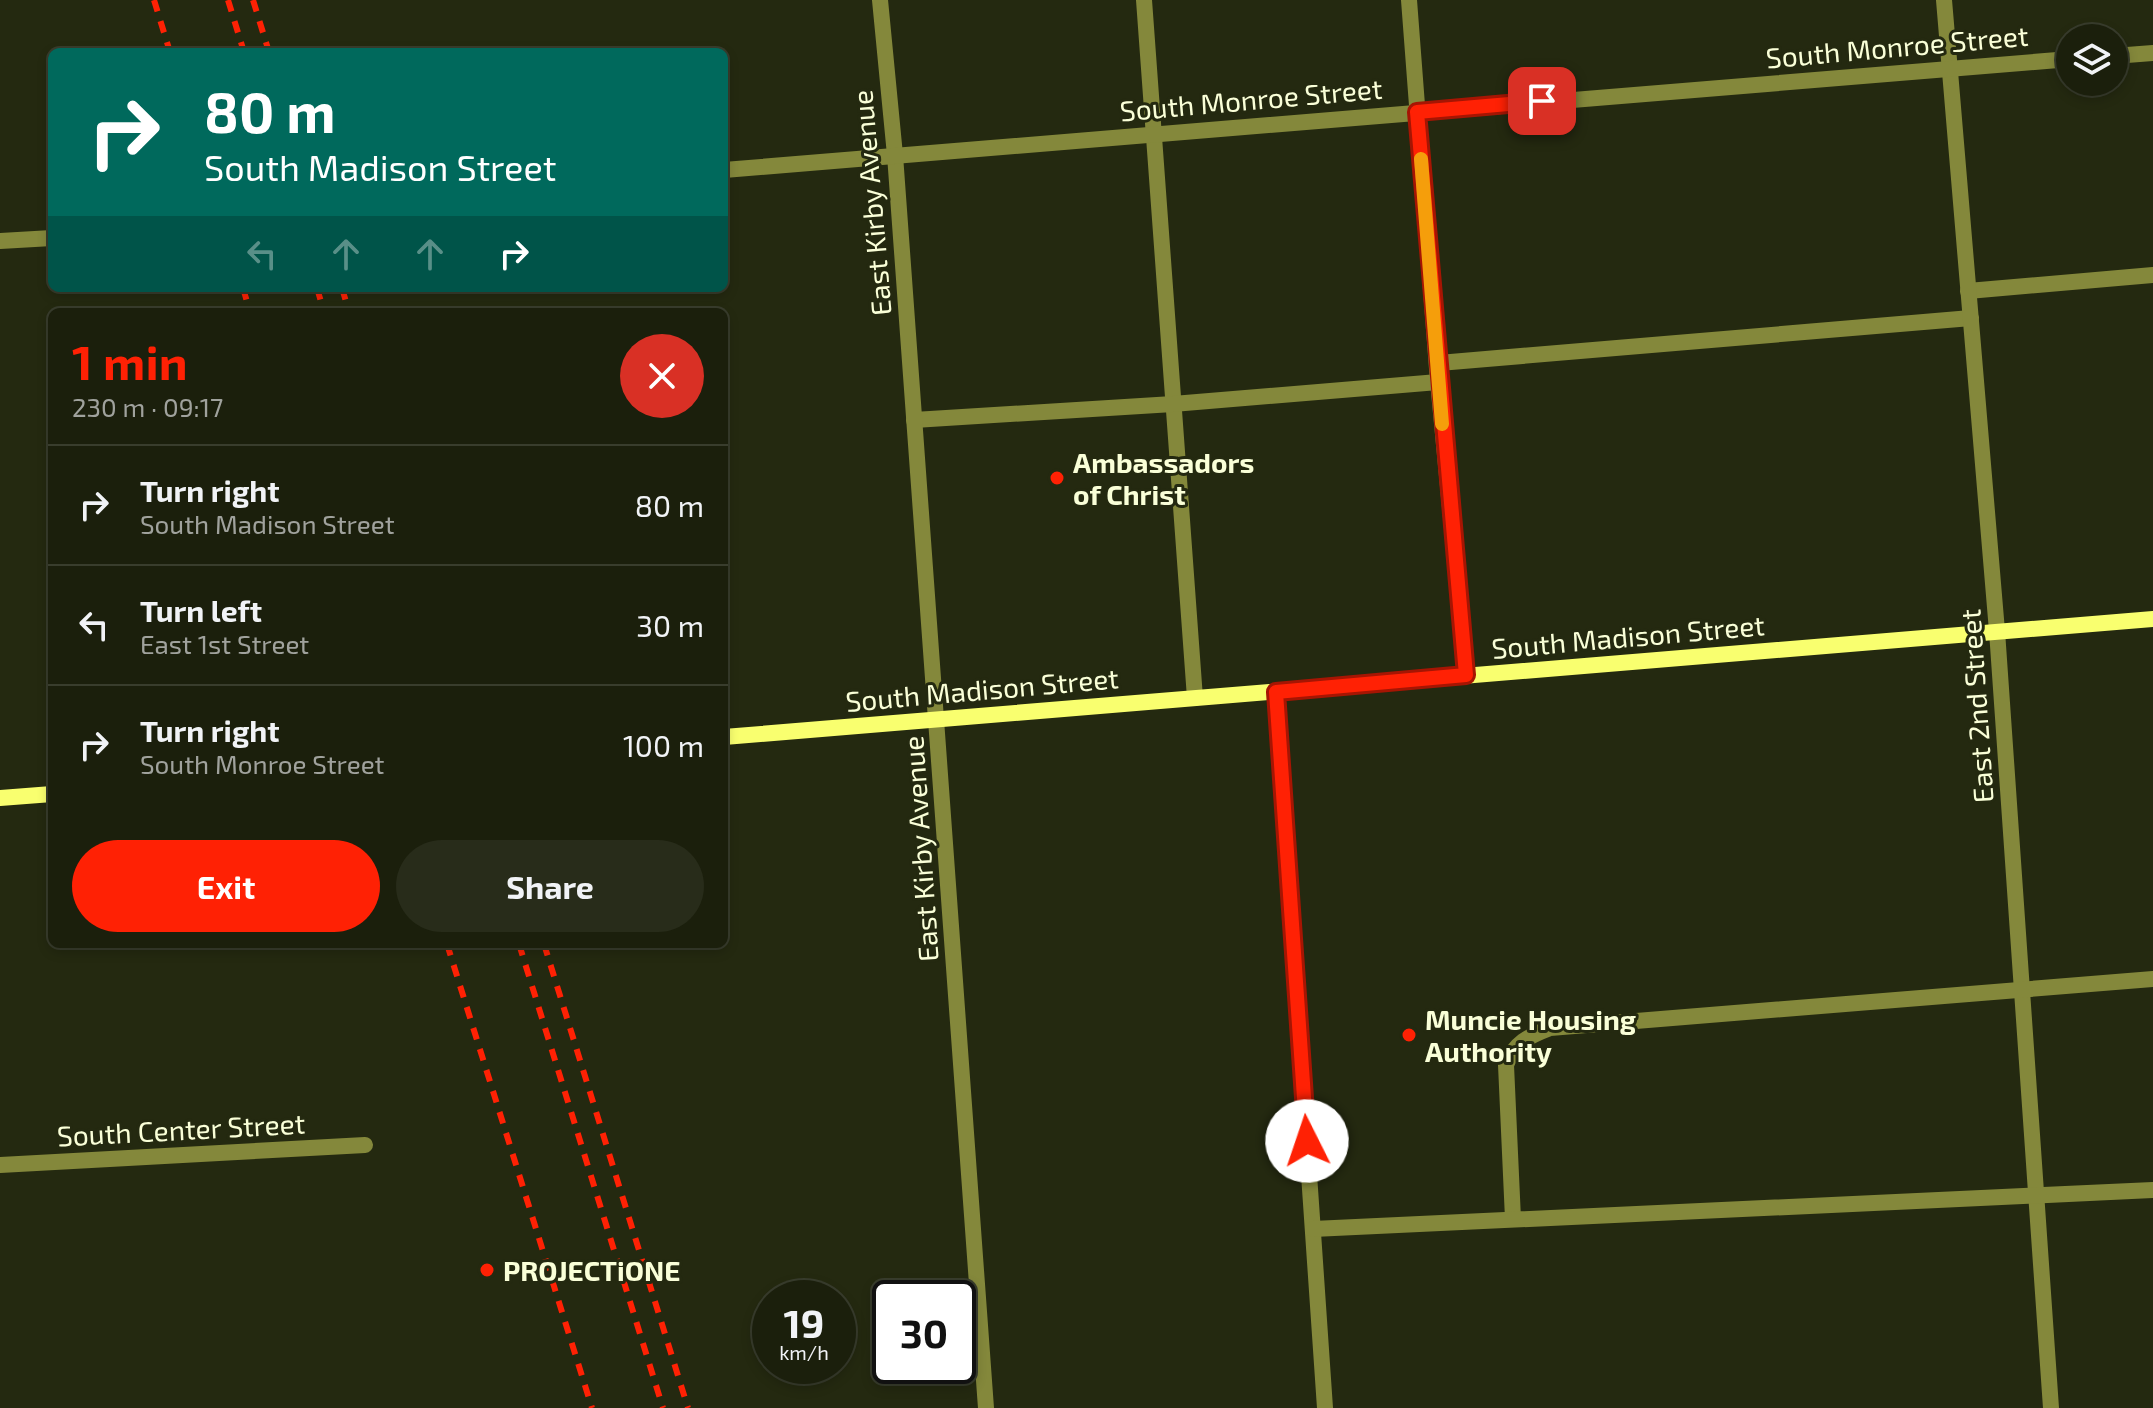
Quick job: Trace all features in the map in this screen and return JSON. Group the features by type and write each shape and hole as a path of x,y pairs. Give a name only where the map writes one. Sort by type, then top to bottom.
{"main road":[{"name":"South Madison Street","path":"728,737 2153,619"},
{"path":"0,798 48,794"}],"street":[{"name":"East Kirby Avenue","path":"880,0 895,155 986,1408"},
{"path":"1144,0 1195,698"},
{"path":"1409,0 1439,363 1438,382 1466,675"},
{"name":"East 2nd Street","path":"1944,0 1997,631 2051,1408"},
{"path":"2128,55 2153,53"},
{"name":"South Monroe Street","path":"728,170 2056,60"},
{"path":"0,241 48,238"},
{"path":"1968,291 2153,275"},
{"path":"1439,363 1971,318"},
{"path":"914,420 1173,404 1438,382"},
{"path":"1276,692 1325,1408"},
{"path":"1513,1219 1506,1065 1511,1051 1529,1036 1550,1028 2153,979"},
{"name":"South Center Street","path":"0,1165 365,1145"},
{"path":"1313,1229 2153,1190"}],"railway":[{"path":"154,0 169,48"},
{"path":"228,0 243,48"},
{"path":"253,0 268,48"},
{"path":"244,292 249,308"},
{"path":"318,292 323,308"},
{"path":"343,292 348,308"},
{"path":"448,948 592,1408"},
{"path":"520,948 663,1408"},
{"path":"545,948 688,1408"}],"slow traffic":[{"path":"1421,159 1442,424"}],"place":[{"name":"Ambassadors of Christ","path":"1057,478"},
{"name":"Muncie Housing Authority","path":"1409,1035"},
{"name":"PROJECTiONE","path":"487,1270"}],"route":[{"path":"1307,1141 1276,692 1466,675 1438,382 1439,363 1417,112 1542,101"}]}
